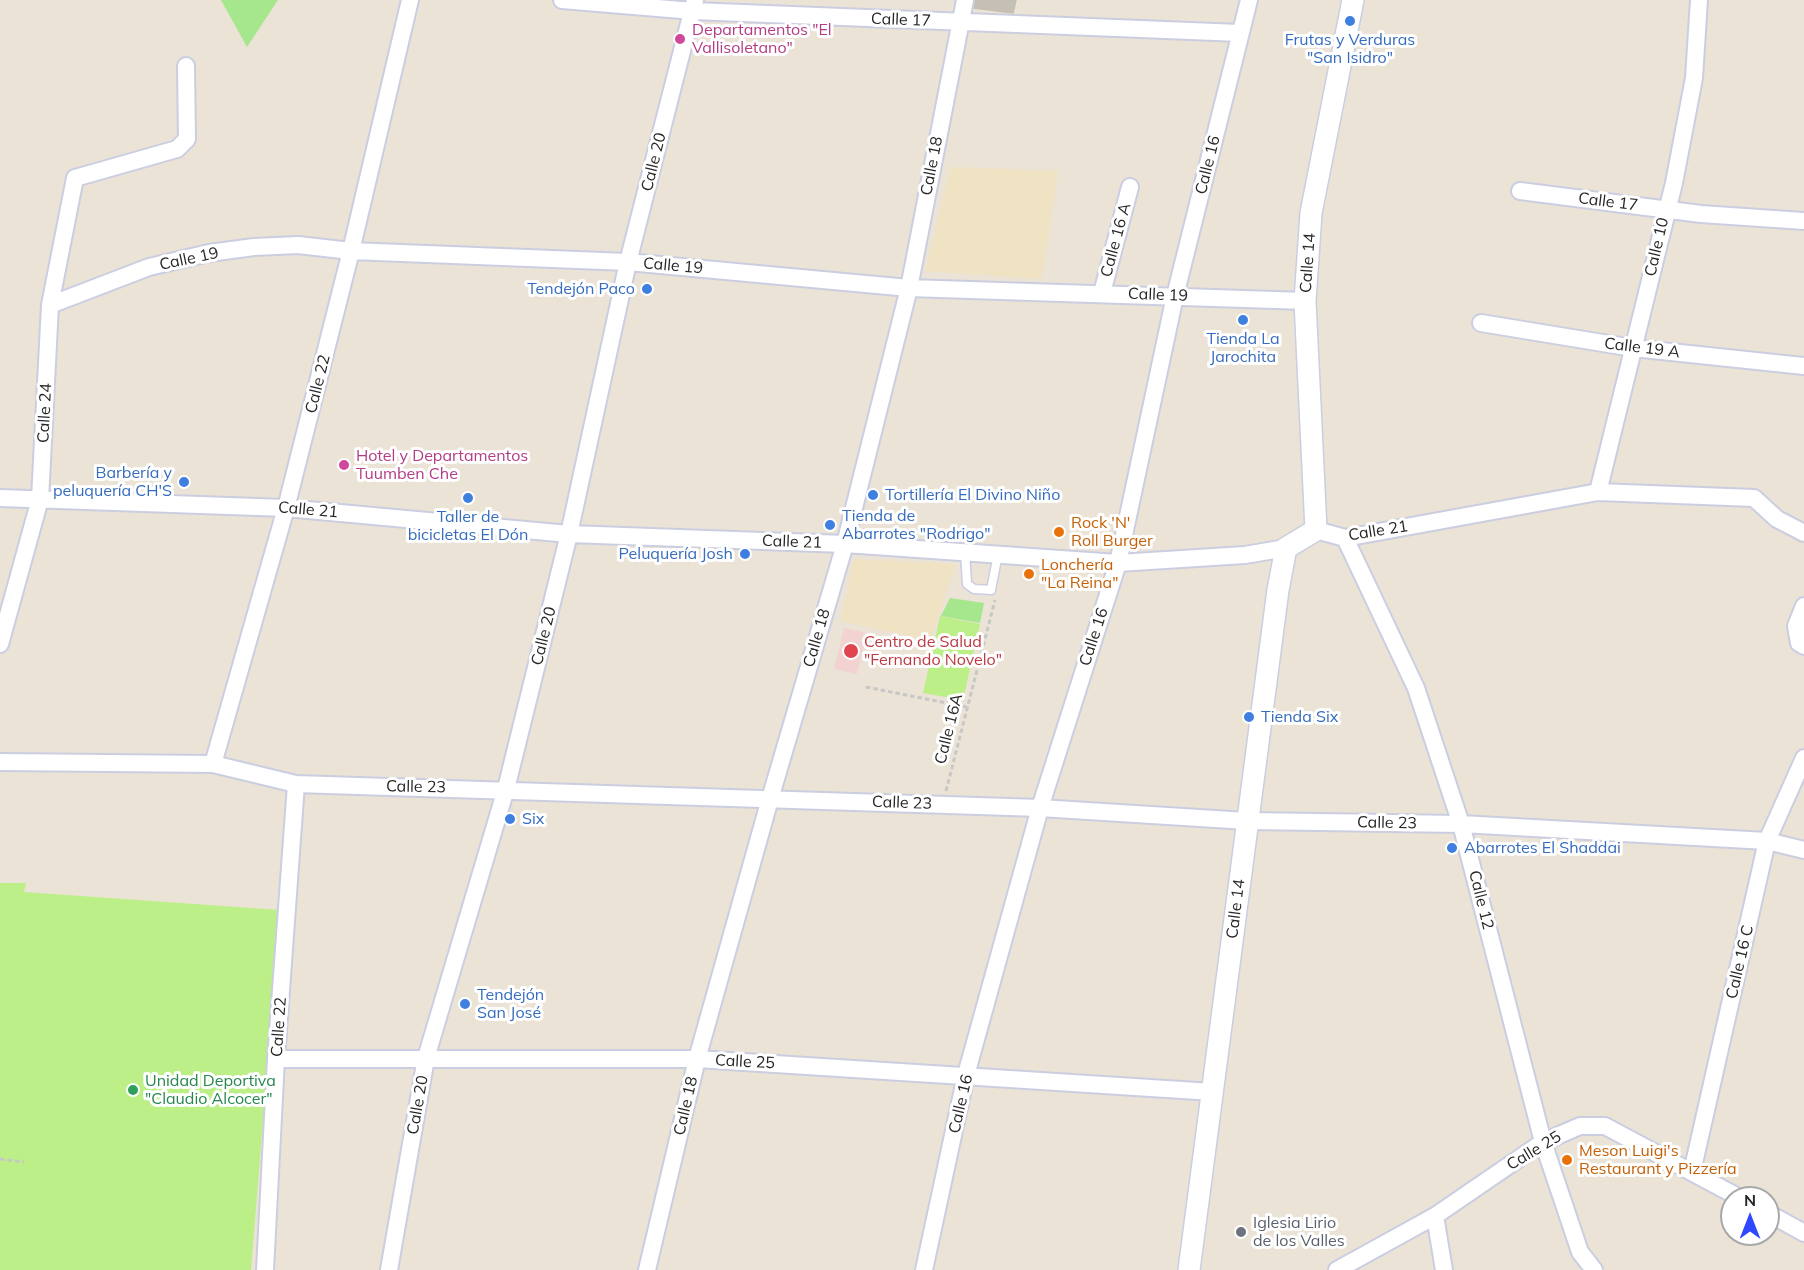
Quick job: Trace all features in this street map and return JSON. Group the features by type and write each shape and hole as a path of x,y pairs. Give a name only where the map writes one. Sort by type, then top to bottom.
{"street":[{"name":"Calle 22","path":"213,764 286,508 351,251 410,0"},
{"name":"Calle 17","path":"562,0 694,5 959,22 1240,33"},
{"name":"Calle 18","path":"647,1270 698,1059 770,799 845,544 909,288 965,0"},
{"name":"Calle 16","path":"924,1270 966,1076 1040,808 1118,563 1175,296 1249,0"},
{"name":"Calle 14","path":"1316,530 1305,301 1311,213 1353,0"},
{"name":"Calle 10","path":"1598,492 1674,183 1694,78 1699,0"},
{"name":"Calle 20","path":"389,1270 426,1058 506,789 569,534 628,262 694,5"},
{"name":"Calle 24","path":"0,644 40,499 50,305 75,178 177,149 187,139 186,66"},
{"name":"Calle 16 A","path":"1102,293 1130,187"},
{"name":"Calle 17","path":"1520,191 1666,209 1804,221"},
{"name":"Calle 19","path":"50,305 149,267 209,253 254,247 298,245 351,251 628,262 909,288 1305,301"},
{"name":"Calle 19 A","path":"1481,323 1633,348 1804,366"},
{"name":"Calle 21","path":"0,498 286,508 569,534 845,544 1118,563 1245,555 1286,548 1316,530 1345,537 1598,492 1754,498 1778,519 1804,533"},
{"name":"Calle 12","path":"1345,537 1416,688 1461,824 1543,1142 1580,1252 1594,1270"},
{"name":"Calle 14","path":"1189,1270 1247,821 1286,548"},
{"path":"1804,606 1796,626 1799,643 1804,646"},
{"name":"Calle 16 C","path":"1692,1172 1767,841 1804,758"},
{"name":"Calle 23","path":"0,762 213,764 296,784 942,804 1247,821 1461,824 1767,841 1804,850"},
{"name":"Calle 22","path":"265,1270 276,1059 296,784"},
{"name":"Calle 25","path":"276,1059 698,1059 1213,1092"},
{"name":"Calle 25","path":"1337,1270 1435,1216 1543,1142 1580,1126 1605,1126 1720,1187"},
{"path":"1435,1216 1444,1270"},
{"path":"1780,1220 1804,1233"}],"lane":[{"path":"965,552 967,584 981,590 991,590 998,554"}],"path":[{"name":"Calle 16A","path":"942,804 995,598"},
{"path":"866,687 967,707"},
{"path":"0,1159 24,1162"}],"shaded area":[{"path":"951,167 1058,171 1042,279 925,271"},
{"path":"854,559 956,564 930,641 841,621"},
{"name":"Centro de Salud \"Fernando Novelo\"","path":"844,628 867,633 857,674 834,669"}],"green space":[{"path":"221,0 278,0 247,47"},
{"path":"950,598 984,603 980,623 941,616"},
{"path":"940,616 980,624 963,700 923,693"},
{"name":"Unidad Deportiva \"Claudio Alcocer\"","path":"0,883 26,883 24,892 280,910 251,1270 0,1270"}],"building":[{"path":"975,0 1016,0 1013,13 974,8"}],"place":[{"name":"Frutas y Verduras \"San Isidro\"","path":"1350,21"},
{"name":"Departamentos \"El Vallisoletano\"","path":"680,39"},
{"name":"Tendejón Paco","path":"647,289"},
{"name":"Tienda La Jarochita","path":"1243,320"},
{"name":"Hotel y Departamentos Tuumben Che","path":"344,465"},
{"name":"Barbería y peluquería CH'S","path":"184,482"},
{"name":"Tortillería El Divino Niño","path":"873,495"},
{"name":"Taller de bicicletas El Dón","path":"468,498"},
{"name":"Tienda de Abarrotes \"Rodrigo\"","path":"830,525"},
{"name":"Rock 'N' Roll Burger","path":"1059,532"},
{"name":"Peluquería Josh","path":"745,554"},
{"name":"Lonchería \"La Reina\"","path":"1029,574"},
{"name":"Centro de Salud \"Fernando Novelo\"","path":"851,651"},
{"name":"Tienda Six","path":"1249,717"},
{"name":"Six","path":"510,819"},
{"name":"Abarrotes El Shaddai","path":"1452,848"},
{"name":"Tendejón San José","path":"465,1004"},
{"name":"Unidad Deportiva \"Claudio Alcocer\"","path":"133,1090"},
{"name":"Meson Luigi's Restaurant y Pizzería","path":"1567,1160"},
{"name":"Iglesia Lirio de los Valles","path":"1241,1232"}]}
